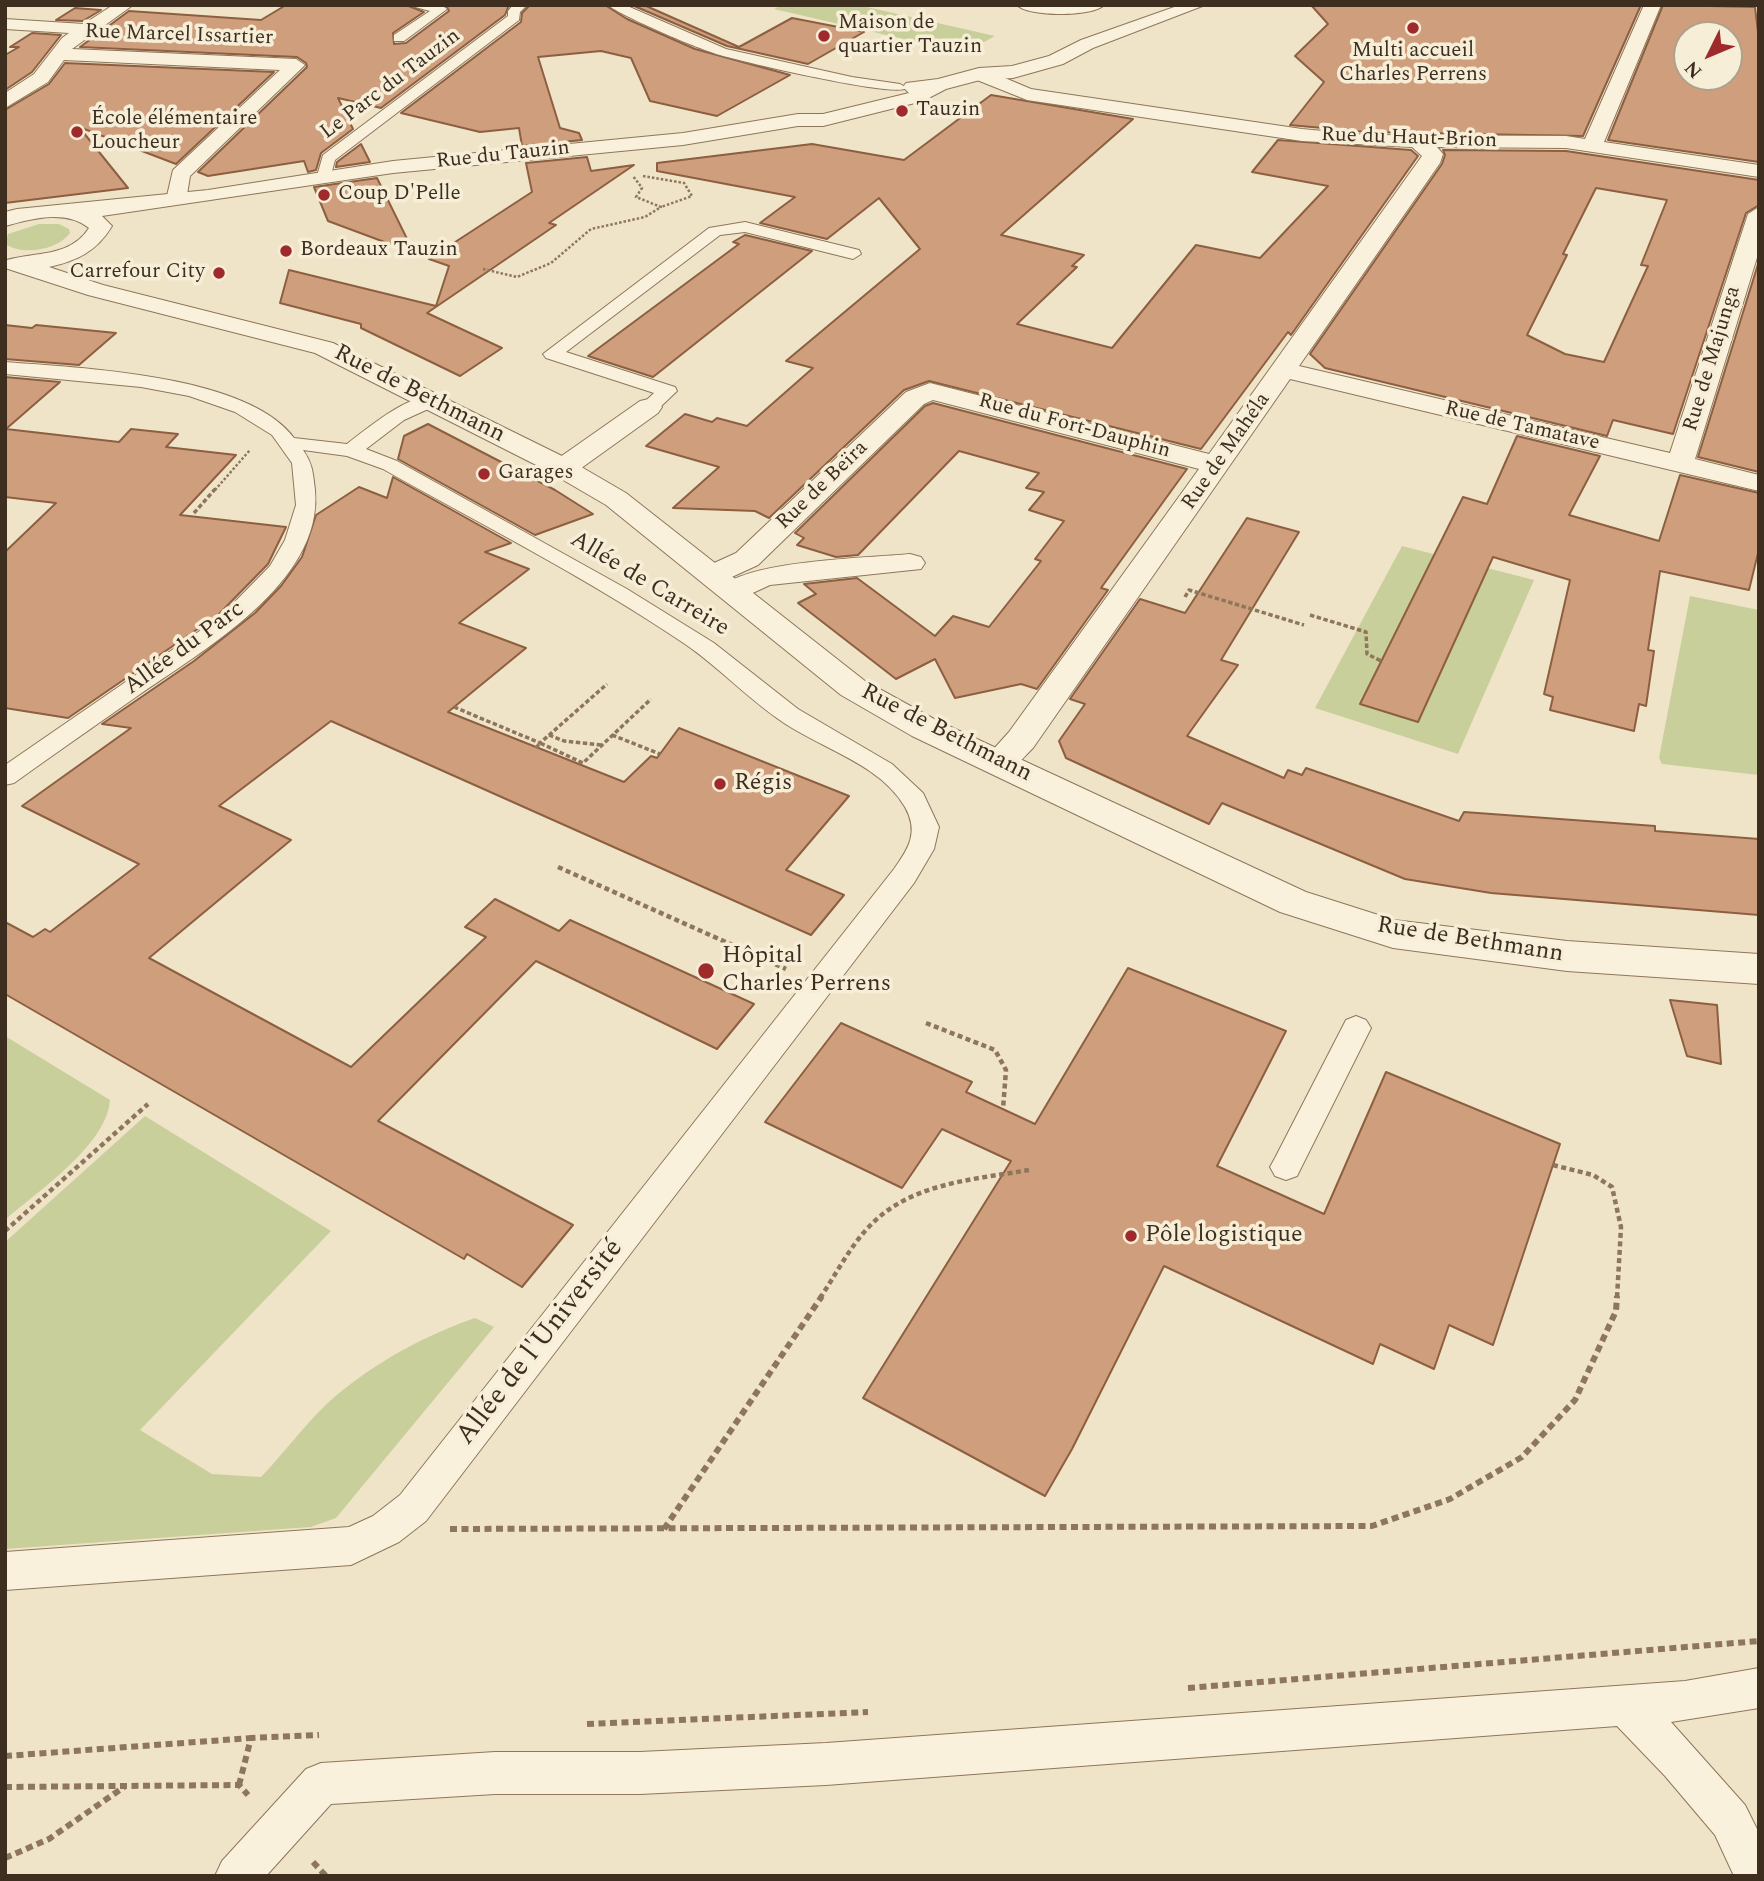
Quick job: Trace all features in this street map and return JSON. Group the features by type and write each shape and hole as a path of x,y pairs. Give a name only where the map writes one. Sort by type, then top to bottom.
{"street":[{"path":"5,102 41,78 68,42 125,5"},
{"path":"1025,5 1063,9 1096,5"},
{"name":"Rue du Tauzin","path":"799,120 807,111 900,88 939,85 979,75 1013,72 1056,60 1087,44 1198,5"},
{"path":"1593,144 1653,5"},
{"path":"5,24 87,29"},
{"name":"Rue Marcel Issartier","path":"59,54 296,65 180,174 178,196"},
{"name":"Rue du Haut-Brion","path":"979,75 1012,90 1066,100 1337,139 1593,144 1759,170"},
{"name":"Rue du Tauzin","path":"8,218 31,213 105,211 178,196 208,196 326,176 683,139 799,120 823,120 916,97 939,85"},
{"name":"Rue de Mahéla","path":"999,762 1021,740 1430,163 1433,154 1415,140"},
{"name":"Rue du Tauzin","path":"10,264 36,263 87,244 120,225 188,206 208,196"},
{"name":"Rue de Bethmann","path":"72,212 92,217 101,226 87,244 85,272 125,296"},
{"name":"Rue de Majunga","path":"1680,464 1759,214"},
{"name":"Rue de Bethmann","path":"10,264 35,269 95,293 125,296 324,348 563,468 616,499 853,688 924,728 1293,902 1393,934 1567,956 1759,969"},
{"name":"Rue de Tamatave","path":"1285,370 1759,483"},
{"name":"Rue du Fort-Dauphin","path":"930,391 1218,464"},
{"name":"Rue de Beïra","path":"722,583 915,398 930,391"},
{"path":"563,468 649,407"},
{"path":"722,583 909,563"}],"lane":[{"path":"399,38 441,9 414,5"},
{"name":"Le Parc du Tauzin","path":"326,176 328,158 515,17 514,11 521,5"},
{"path":"614,5 722,52 852,81 900,88"},
{"path":"870,68 939,85"},
{"path":"649,407 668,391 552,354 715,231 745,227 853,254"},
{"name":"Allée du Parc","path":"5,368 182,387 220,398 250,411 276,427 303,462 310,482 304,520 289,556 256,597 228,622 5,777"},
{"path":"351,450 397,416 430,401"},
{"name":"Allée de Carreire","path":"290,443 351,450 390,465 693,639 747,678 790,716 882,769 909,792 925,821 925,844"},
{"name":"Allée de l'Université","path":"5,1571 351,1546 386,1529 413,1508 904,876 925,844"},
{"path":"1286,1167 1356,1028"},
{"path":"237,1876 321,1784 495,1773 640,1773 826,1764 1159,1738 1507,1716 1624,1704 1685,1701 1759,1688"},
{"path":"1624,1704 1680,1761 1730,1819 1757,1876"}],"path":[{"path":"482,269 517,277 551,263 591,229 645,217 692,196 684,183 632,174 642,188 636,197 661,208"},
{"path":"194,513 254,446"},
{"path":"1185,597 1189,590 1304,625"},
{"path":"1310,615 1366,632 1367,654 1381,661"},
{"path":"536,748 607,684"},
{"path":"454,707 583,762 650,699"},
{"path":"612,735 660,754"},
{"path":"549,736 564,741 602,745"},
{"path":"558,867 819,984"},
{"path":"926,1023 995,1051 1006,1070 1003,1109"},
{"path":"5,1231 148,1104"},
{"path":"386,1529 1372,1526 1450,1499 1522,1457 1575,1400 1616,1311 1621,1227 1612,1187 1593,1175 1553,1165"},
{"path":"663,1530 866,1230 898,1203 932,1187 1028,1170"},
{"path":"1183,1689 1759,1641"},
{"path":"572,1724 879,1711"},
{"path":"5,1756 335,1734"},
{"path":"239,1785 251,1738"},
{"path":"5,1787 239,1785 326,1876"},
{"path":"5,1858 50,1839 124,1787"}],"green space":[{"path":"782,5 858,5 995,36 964,53 774,9"},
{"path":"39,224 59,224 69,229 70,233 57,244 40,249 21,250 5,244 8,234"},
{"path":"1402,546 1534,580 1458,754 1315,708"},
{"path":"1690,596 1759,610 1759,775 1662,764 1659,758"},
{"path":"5,1036 110,1100 106,1117 84,1150 5,1220"},
{"path":"145,1116 331,1231 140,1430 212,1474 261,1477 328,1403 386,1360 439,1332 475,1318 494,1327 336,1518 311,1527 5,1549 5,1242"}],"building":[{"path":"286,5 406,5 424,12 393,33 394,44 406,43 449,11 446,5 509,5 505,15 381,108 338,98 353,129 321,153 316,170 308,172 304,161 208,176 198,172 307,67 306,63 297,57 80,47 129,11 261,20"},
{"path":"530,5 605,5 627,19 695,49 790,75 717,116 650,101 631,58 601,51 538,57 560,128 579,133 582,140 522,146 519,128 480,132 401,113 521,22 522,13"},
{"path":"632,5 644,5 739,47 792,18 864,32 808,64 727,46"},
{"path":"1311,5 1641,5 1583,136 1366,132 1290,125 1324,82 1295,56 1328,24"},
{"path":"1663,5 1755,7 1759,41 1759,162 1608,140"},
{"path":"75,8 101,10 83,21 56,20"},
{"path":"32,33 61,35 32,72 5,90 5,55 19,47 10,47"},
{"name":"École élémentaire Loucheur","path":"65,63 274,72 176,164 79,127 128,188 5,203 5,110 49,84"},
{"path":"991,95 1133,119 1001,235 1084,255 1072,266 1077,267 1017,324 1112,348 1196,245 1260,258 1328,186 1252,172 1278,140 1411,150 1418,156 1291,335 1288,332 1201,449 929,381 904,390 769,518 755,511 673,508 719,467 646,446 685,414 712,422 717,418 747,426 813,368 786,361 920,249 879,198 827,239 760,223 795,197 657,171 657,163 812,144 904,160"},
{"path":"361,144 370,162 336,167 337,162"},
{"path":"1443,150 1566,151 1759,180 1759,205 1746,213 1673,434 1613,420 1607,436 1325,368 1310,354 1442,164 1445,155","holes":["1596,188 1667,200 1641,265 1648,266 1604,362 1565,354 1527,335 1567,255 1563,254"]},
{"path":"587,157 591,171 634,165 549,223 556,225 427,313 502,348 460,376 361,328 361,324 280,303 289,270 436,306 449,266 429,259 532,192 526,163"},
{"path":"377,178 414,253 328,221 314,187"},
{"path":"745,235 812,251 653,377 588,356 739,244 733,242"},
{"path":"1759,261 1759,472 1698,457"},
{"path":"5,325 32,328 36,325 116,333 79,365 5,359"},
{"path":"5,377 60,382 6,429 119,442 131,429 178,434 166,447 236,455 180,515 286,527 268,564 218,615 68,718 5,708 5,552 56,503 5,497"},
{"path":"933,403 1187,469 1101,588 1108,590 1037,689 1021,684 955,698 935,659 896,679 798,603 816,594 804,584 857,578 935,636 953,616 989,627 1041,561 1035,559 1064,521 1029,510 1044,492 1026,488 1039,473 959,451 858,555 836,557 797,545 804,538 795,533 925,406"},
{"name":"Garages","path":"428,424 555,490 593,514 535,535 398,459 404,436"},
{"path":"1517,436 1600,456 1569,515 1659,541 1680,475 1759,493 1759,549 1749,590 1660,571 1648,650 1654,651 1646,706 1639,704 1634,731 1550,710 1553,697 1544,694 1570,580 1493,557 1418,722 1360,704 1463,497 1487,504"},
{"path":"393,477 511,543 485,552 529,569 459,623 526,648 448,712 624,782 651,756 657,758 679,728 849,796 786,870 844,895 811,935 331,721 219,806 291,840 149,958 351,1067 486,937 465,927 495,899 559,931 570,920 754,1004 717,1049 536,961 378,1121 573,1225 522,1287 467,1254 464,1259 5,994 5,922 33,937 45,929 50,932 139,864 22,806 131,728 102,724 194,661 255,613 281,586 302,557 316,515 359,487 387,498"},
{"path":"1247,518 1299,532 1221,660 1238,665 1187,736 1284,778 1288,770 1302,775 1306,768 1459,821 1464,812 1655,826 1655,831 1759,839 1759,915 1491,893 1405,879 1222,803 1209,824 1066,758 1059,741 1085,704 1070,699 1140,599 1185,613"},
{"name":"Pôle logistique","path":"1128,968 1286,1031 1217,1166 1324,1214 1386,1072 1560,1144 1493,1345 1449,1325 1434,1369 1380,1344 1373,1364 1164,1266 1072,1449 1045,1496 863,1398 1011,1161 942,1129 902,1188 765,1122 841,1023 972,1082 966,1092 1035,1124"},
{"path":"1670,1000 1717,1005 1721,1064 1687,1056"}],"place":[{"name":"Multi accueil Charles Perrens","path":"1413,28"},
{"name":"Maison de quartier Tauzin","path":"824,36"},
{"name":"Tauzin","path":"902,111"},
{"name":"École élémentaire Loucheur","path":"77,132"},
{"name":"Coup D'Pelle","path":"324,195"},
{"name":"Bordeaux Tauzin","path":"286,251"},
{"name":"Carrefour City","path":"219,273"},
{"name":"Garages","path":"484,474"},
{"name":"Régis","path":"720,784"},
{"name":"Hôpital Charles Perrens","path":"706,971"},
{"name":"Pôle logistique","path":"1131,1236"}]}
